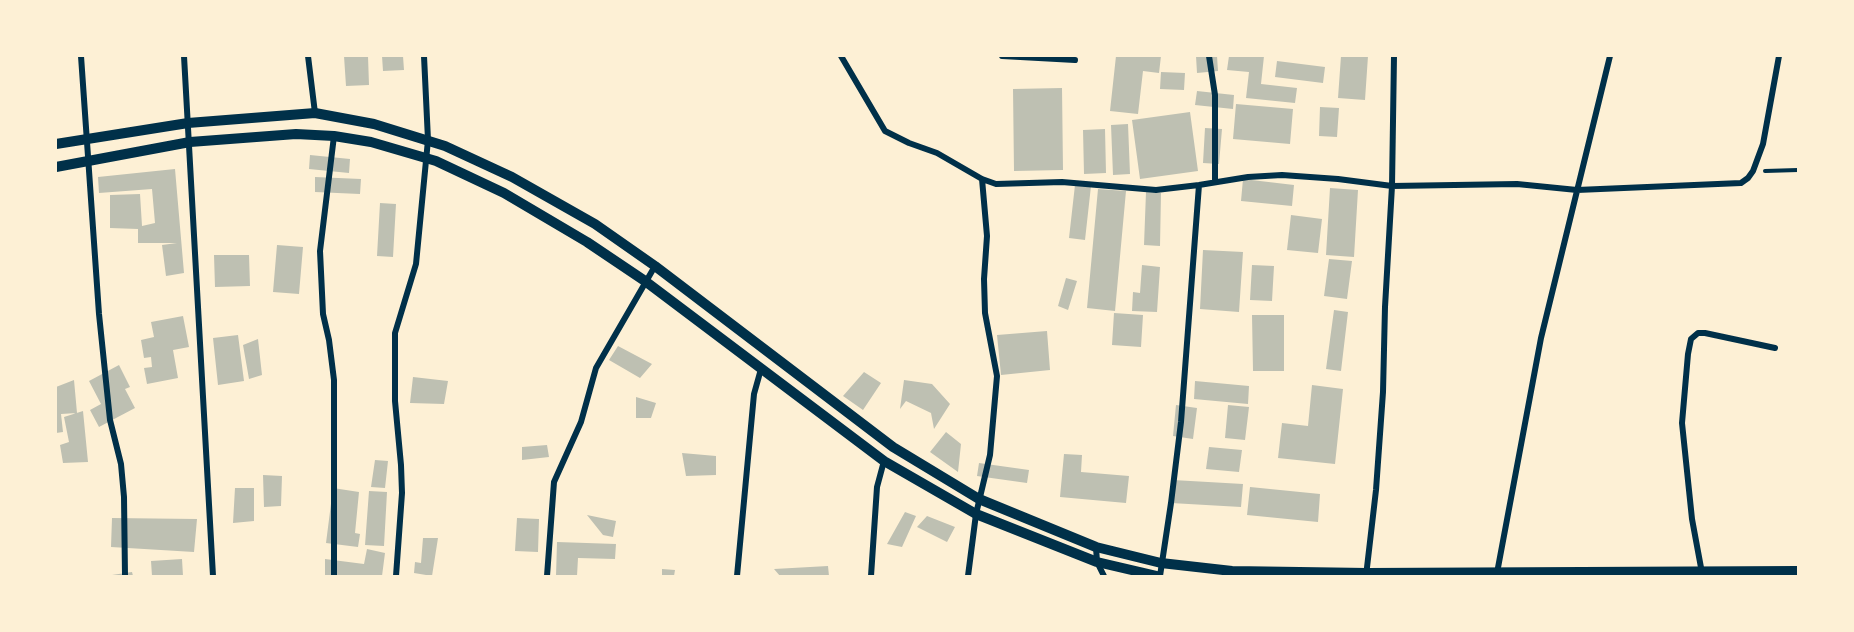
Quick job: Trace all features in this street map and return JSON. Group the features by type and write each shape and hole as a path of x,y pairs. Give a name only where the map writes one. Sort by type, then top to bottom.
{"street":[{"path":"81,56 99,314 110,420 121,464 124,497 125,576"},
{"path":"184,56 213,576"},
{"path":"308,56 315,113"},
{"path":"396,576 402,493 395,402 395,333 416,264 428,140 424,56"},
{"path":"841,56 885,131 937,153 982,179 996,184 1062,182 1156,190 1199,186 1248,177 1282,176 1338,179 1392,186 1517,184 1577,190 1741,183 1753,171 1763,144 1779,56"},
{"path":"1002,56 1075,60"},
{"path":"1209,56 1215,95 1215,182"},
{"path":"1366,575 1376,490 1383,392 1392,186 1394,56"},
{"path":"1497,575 1541,338 1610,56"},
{"path":"56,144 188,123 315,113 374,124 428,140 512,177 595,224 655,266 893,447 979,499 1096,547 1161,563 1232,571 1366,575 1702,574 1798,571"},
{"path":"56,167 190,142 296,134 334,136 371,142 426,158 504,193 587,242 645,281 884,461 976,514 1096,562 1158,576 1171,503 1181,422 1199,186"},
{"path":"334,136 320,251 323,314 334,380 334,576"},
{"path":"968,576 976,514 990,455 997,376 986,313 984,279 987,236 982,179"},
{"path":"547,576 554,482 581,422 596,368 655,266"},
{"path":"1702,574 1692,519 1682,423 1691,339 1698,333 1706,333 1774,348"},
{"path":"737,576 754,394 761,369"},
{"path":"871,576 877,487 884,461"},
{"path":"1096,547 1096,562 1104,576"}],"path":[{"path":"1753,171 1798,170"}],"building":[{"path":"344,56 368,56 369,85 346,86"},
{"path":"382,56 403,56 404,70 383,71"},
{"path":"1116,56 1161,56 1159,73 1143,71 1138,114 1110,111"},
{"path":"1196,56 1217,56 1218,71 1197,73"},
{"path":"1229,56 1264,56 1261,84 1297,88 1295,103 1246,98 1249,72 1227,70"},
{"path":"1341,56 1368,56 1365,100 1338,98"},
{"path":"1277,61 1325,67 1323,83 1275,77"},
{"path":"1161,72 1185,73 1184,90 1160,89"},
{"path":"1062,88 1063,170 1014,171 1013,89"},
{"path":"1197,91 1234,95 1233,109 1195,105"},
{"path":"1236,104 1293,109 1290,144 1233,139"},
{"path":"1320,107 1339,108 1337,137 1319,136"},
{"path":"1190,112 1198,171 1140,179 1132,120"},
{"path":"1128,124 1130,174 1113,175 1111,125"},
{"path":"1205,128 1222,129 1219,164 1203,163"},
{"path":"1105,129 1106,173 1084,174 1083,130"},
{"path":"310,155 350,159 349,173 309,169"},
{"path":"175,169 184,273 166,276 162,245 177,243 138,243 138,229 110,228 110,195 140,194 142,226 155,223 152,189 99,193 98,177"},
{"path":"315,177 361,179 360,194 315,192"},
{"path":"1243,179 1294,185 1292,206 1241,201"},
{"path":"1075,185 1091,186 1085,240 1069,238"},
{"path":"1330,188 1358,190 1354,257 1326,255"},
{"path":"1098,189 1126,191 1115,311 1087,308"},
{"path":"1146,192 1161,193 1160,246 1144,245"},
{"path":"380,203 396,204 393,257 377,256"},
{"path":"1291,215 1322,219 1318,253 1287,250"},
{"path":"277,245 303,247 299,294 273,292"},
{"path":"1203,250 1243,252 1239,312 1200,309"},
{"path":"214,255 249,255 250,286 215,287"},
{"path":"1329,259 1352,261 1347,299 1324,296"},
{"path":"1142,265 1160,267 1157,312 1132,311 1133,292 1140,293"},
{"path":"1252,265 1274,266 1272,301 1250,300"},
{"path":"1066,278 1077,281 1068,310 1058,306"},
{"path":"1334,310 1348,312 1341,371 1326,369"},
{"path":"1114,313 1143,315 1141,347 1112,345"},
{"path":"1252,315 1284,315 1284,371 1253,371"},
{"path":"183,316 189,347 173,350 178,378 147,384 144,368 152,367 151,357 144,358 141,340 154,337 151,322"},
{"path":"1047,331 1050,370 1001,375 997,335"},
{"path":"238,335 244,381 218,385 213,338"},
{"path":"258,339 262,375 249,379 243,345"},
{"path":"618,346 652,364 640,378 609,360"},
{"path":"119,365 130,387 125,389 135,408 99,427 90,410 101,404 89,381"},
{"path":"864,372 881,383 863,410 843,396"},
{"path":"413,377 448,381 444,404 410,403"},
{"path":"74,380 77,413 61,414 63,432 56,433 56,387"},
{"path":"904,380 932,384 950,404 934,429 931,413 906,401 900,409"},
{"path":"1195,381 1249,386 1248,404 1194,399"},
{"path":"1312,385 1343,389 1335,464 1278,458 1282,423 1308,426"},
{"path":"636,397 656,403 651,418 636,418"},
{"path":"1176,405 1197,408 1193,439 1173,436"},
{"path":"1228,405 1249,407 1245,440 1225,438"},
{"path":"83,411 88,462 63,463 60,445 69,442 64,417"},
{"path":"946,432 961,444 958,472 930,452"},
{"path":"547,445 549,457 522,460 522,447"},
{"path":"1209,447 1242,450 1239,472 1206,469"},
{"path":"682,453 716,456 716,475 686,476"},
{"path":"1064,454 1082,455 1081,472 1129,476 1126,503 1060,497"},
{"path":"375,460 388,461 385,488 371,487"},
{"path":"979,463 1029,470 1027,483 977,476"},
{"path":"263,475 282,476 281,506 264,507"},
{"path":"1173,480 1243,484 1241,507 1171,503"},
{"path":"1250,487 1320,494 1318,522 1247,515"},
{"path":"235,488 254,488 254,521 233,523"},
{"path":"333,488 359,492 355,533 360,534 358,547 326,543"},
{"path":"369,491 387,492 384,546 365,545"},
{"path":"905,512 916,516 902,547 887,544"},
{"path":"587,515 616,521 613,537 603,535"},
{"path":"927,516 955,527 947,542 917,527"},
{"path":"112,518 197,519 194,552 111,547"},
{"path":"517,518 539,519 538,552 515,551"},
{"path":"423,538 438,538 432,576 414,573 415,562 421,563"},
{"path":"557,542 616,544 615,559 578,558 577,576 556,576"},
{"path":"367,549 385,553 382,576 325,576 325,559 364,564"},
{"path":"182,559 183,576 152,576 151,561"},
{"path":"828,566 829,576 780,576 774,569"},
{"path":"662,569 675,570 674,576 662,576"},
{"path":"132,572 133,576 112,576 112,575"}]}
